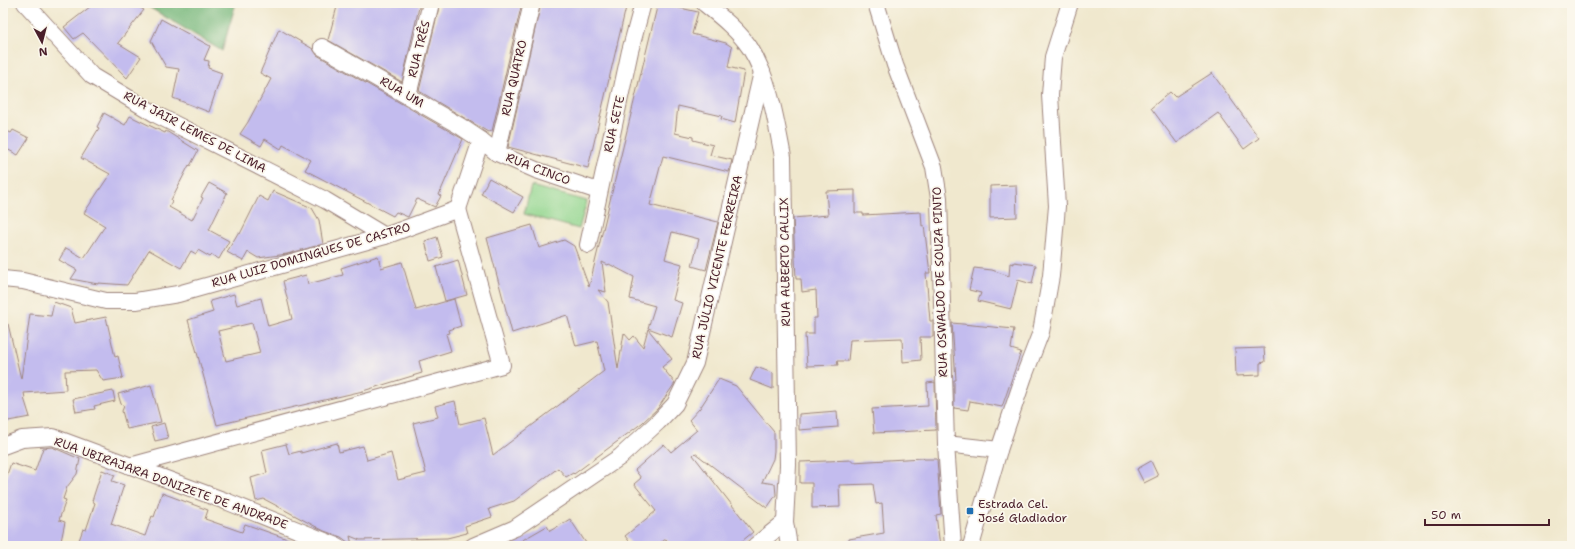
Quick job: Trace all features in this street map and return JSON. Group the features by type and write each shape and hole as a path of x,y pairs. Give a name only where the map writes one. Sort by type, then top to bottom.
{"street":[{"name":"RUA JAIR LEMES DE LIMA","path":"25,3 92,76 157,115 325,200 385,236"},
{"name":"RUA TRÊS","path":"408,95 431,3"},
{"name":"RUA QUATRO","path":"497,153 532,3"},
{"name":"RUA SETE","path":"588,245 598,191 630,51 643,3"},
{"name":"RUA ALBERTO CALLIX","path":"704,3 734,29 750,48 762,72 776,120 783,157 788,465 785,522 789,546"},
{"name":"RUA OSWALDO DE SOUZA PINTO","path":"876,3 895,65 922,132 934,167 939,198 946,444 953,546"},
{"path":"971,546 999,450 1024,376 1041,332 1051,276 1057,206 1050,95 1053,57 1070,3"},
{"name":"RUA UM","path":"322,47 408,95 481,140"},
{"name":"RUA JÚLIO VICENTE FERREIRA","path":"473,546 515,528 620,457 675,404 695,363 762,72"},
{"name":"RUA CINCO","path":"481,140 497,153 536,170 598,191"},
{"path":"130,466 502,365 458,209 481,140"},
{"name":"RUA LUIZ DOMINGUES DE CASTRO","path":"3,279 23,280 106,300 136,300 178,294 385,236 458,209"},
{"name":"RUA UBIRAJARA DONIZETE DE ANDRADE","path":"3,446 22,439 53,437 228,502 337,546"},
{"path":"946,444 999,450"},
{"path":"755,546 785,522"}],"green space":[{"path":"142,3 236,3 222,51"},
{"path":"531,186 587,201 579,229 524,214"}],"building":[{"path":"95,3 131,3 144,10 118,43 141,57 127,78 83,33 74,39 64,27"},
{"path":"338,3 420,3 402,82 328,40"},
{"path":"440,3 522,3 492,131 488,132 419,91"},
{"path":"541,3 627,3 588,168 508,147"},
{"path":"658,3 698,12 692,34 726,43 732,47 728,67 744,71 735,123 721,119 722,116 678,106 675,133 693,137 693,140 713,145 710,155 732,160 729,172 663,156 650,205 718,222 706,270 692,266 699,239 672,232 665,259 682,264 673,300 682,303 672,337 648,328 655,306 630,299 634,277 602,262 606,292 598,290 608,302 618,369 624,333 630,340 634,336 643,347 648,329 672,359 662,367 675,383 658,408 642,423 574,474 573,473 566,477 558,468 514,501 489,509 492,517 465,526 467,533 447,538 360,540 350,536 352,545 341,537 324,531 264,499 256,501 251,478 267,473 262,450 286,444 289,454 301,451 301,453 337,443 339,452 363,446 367,460 391,453 398,480 426,473 413,423 438,417 435,406 455,401 460,424 484,418 493,455 604,371 597,341 576,346 567,315 512,333 487,238 532,225 539,248 564,240 574,246 589,287"},
{"path":"161,19 210,46 204,60 209,61 208,68 222,73 209,112 173,98 179,69 166,67 151,41"},
{"path":"279,29 313,49 317,55 463,139 439,195 441,196 435,207 417,199 408,217 396,212 393,216 305,170 311,160 283,145 281,149 265,139 261,146 240,134 271,79 260,73"},
{"path":"1212,73 1259,138 1244,149 1218,113 1177,143 1151,108 1170,92 1175,97"},
{"path":"104,113 125,125 130,116 165,133 166,131 198,151 190,166 189,165 171,200 172,201 169,207 192,220 203,198 201,197 209,183 227,193 209,230 229,241 219,259 212,255 210,257 198,250 196,254 191,251 181,268 149,250 127,285 98,284 71,279 77,270 59,260 66,248 84,258 105,226 84,213 110,174 81,158 99,128 97,127"},
{"path":"3,129 11,133 13,130 29,138 18,155 3,147"},
{"path":"489,178 523,197 514,212 481,194"},
{"path":"1016,185 1017,217 990,218 990,186"},
{"path":"855,190 855,213 863,213 863,215 921,212 930,273 926,273 930,321 933,321 933,337 920,337 921,360 903,362 902,338 850,340 848,361 837,361 838,365 807,366 805,334 814,334 814,318 817,318 816,290 802,292 801,279 796,279 793,218 828,215 826,191"},
{"path":"273,191 312,208 319,220 323,244 287,254 258,258 248,252 243,261 227,252 238,233 240,234 259,196 268,201"},
{"path":"437,237 443,257 430,261 425,241"},
{"path":"378,256 381,268 402,262 416,310 454,299 461,326 449,330 450,333 446,334 451,351 419,361 422,373 363,391 217,425 188,320 213,312 210,301 234,294 237,305 261,298 268,326 292,319 283,281 306,275 308,284 343,275 341,268","holes":["252,323 260,353 226,361 218,331"]},
{"path":"458,260 467,295 445,301 436,267"},
{"path":"1014,262 1036,265 1032,284 1018,280 1011,309 978,301 981,293 969,290 974,268 992,270 1009,276 1010,263 1014,264"},
{"path":"54,302 71,308 75,323 106,317 115,357 118,356 123,378 103,381 96,370 65,371 66,390 24,393 24,398 30,417 3,422 3,324 8,324 21,379 30,314 51,316"},
{"path":"952,323 1014,329 1011,349 1021,352 1002,407 970,401 968,410 954,408 954,380 956,380"},
{"path":"1264,348 1265,362 1260,363 1260,375 1236,376 1235,349"},
{"path":"756,367 773,373 773,389 750,380"},
{"path":"719,379 736,386 774,432 773,459 762,482 775,484 776,495 767,508 695,453 693,455 753,532 736,546 672,546 666,539 656,546 633,546 625,536 656,511 634,484 641,478 635,470 664,444 671,452 697,430 689,420 700,408"},
{"path":"935,382 936,430 874,433 872,409 928,406 927,383"},
{"path":"151,385 161,422 127,429 122,411 124,406 121,404 118,394"},
{"path":"113,391 115,401 94,406 95,409 76,412 73,399"},
{"path":"837,411 838,427 799,430 799,414"},
{"path":"164,423 168,438 155,441 151,427"},
{"path":"52,447 80,459 77,474 67,487 63,499 66,500 59,520 65,522 60,546 3,546 3,486 11,463 35,471 43,448"},
{"path":"923,458 937,459 941,514 936,515 940,546 849,546 849,539 884,533 882,503 876,504 873,484 839,485 840,507 812,508 812,483 800,483 800,462 852,460 852,462"},
{"path":"1151,461 1158,476 1144,483 1137,469"},
{"path":"102,470 115,475 112,481 124,485 111,524 145,536 152,516 154,517 162,493 208,510 205,519 242,532 245,524 302,544 302,546 77,546 83,529 86,530 95,503 92,501"},
{"path":"570,519 588,546 512,546 547,526 550,531"}],"place":[{"name":"Estrada Cel. José Gladiador","path":"970,511"}]}
